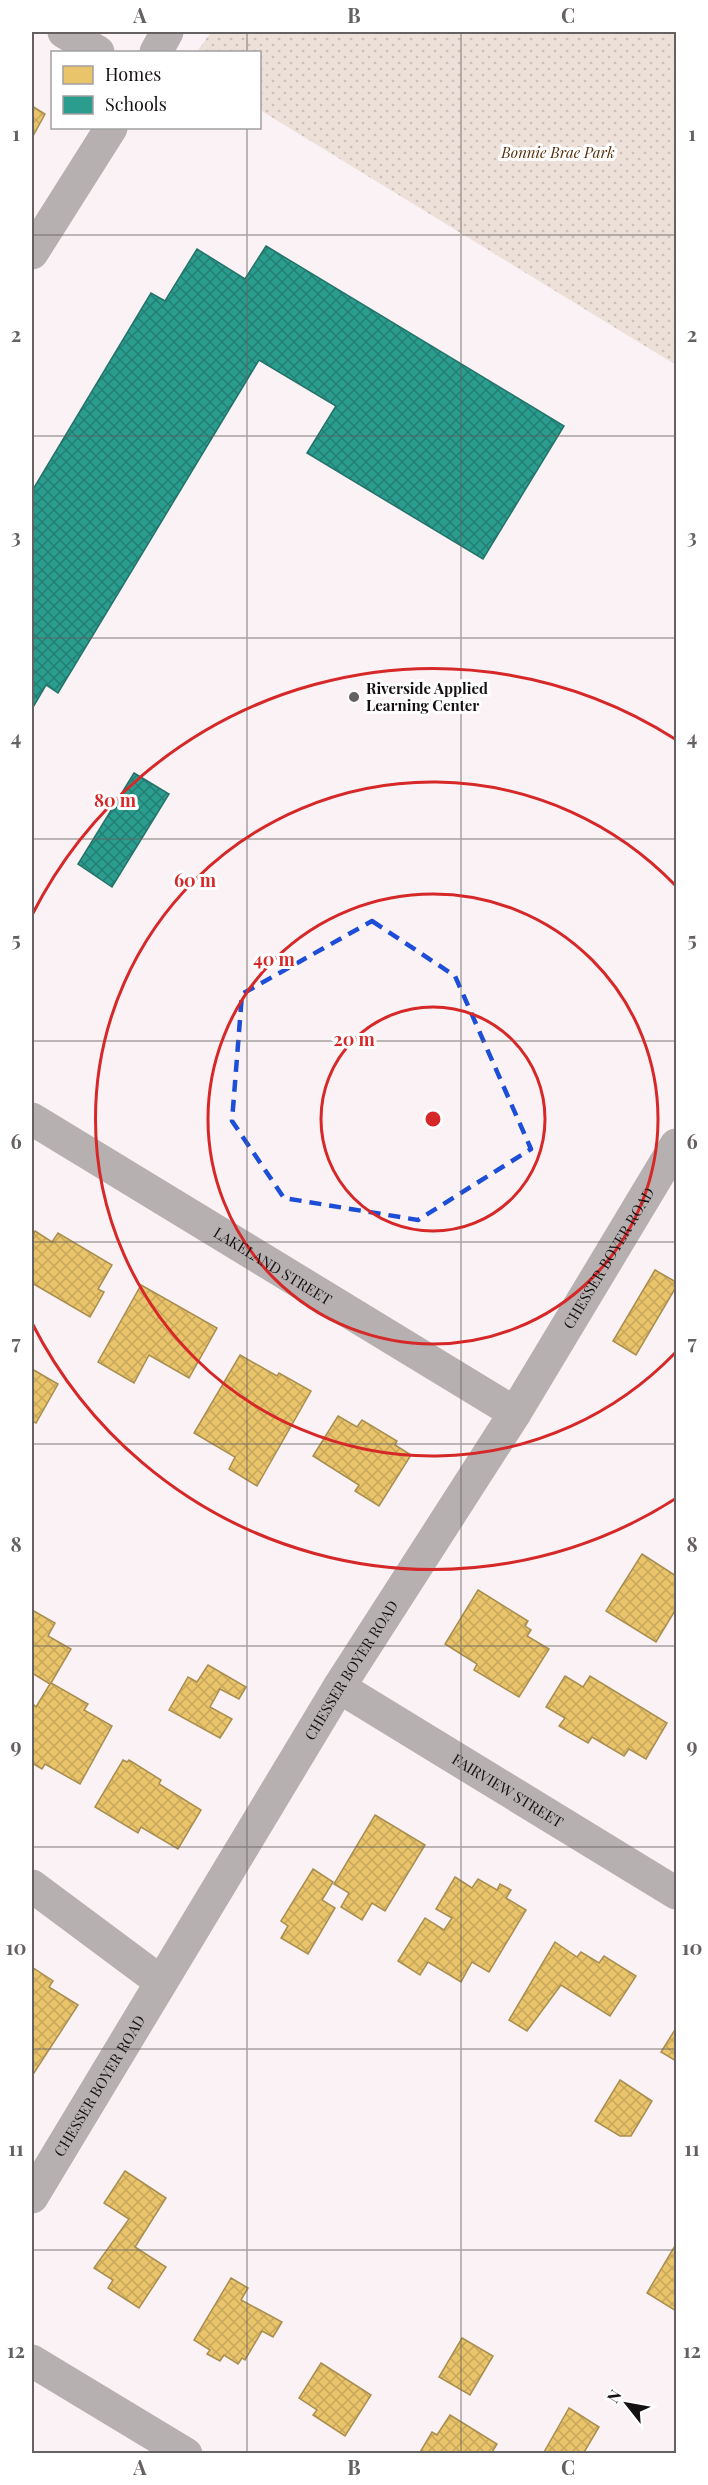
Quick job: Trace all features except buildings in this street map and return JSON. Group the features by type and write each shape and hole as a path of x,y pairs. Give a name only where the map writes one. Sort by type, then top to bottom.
{"street":[{"path":"64,32 96,51"},
{"path":"157,51 168,32"},
{"path":"32,253 110,129"},
{"name":"LAKELAND STREET","path":"32,1119 515,1413"},
{"name":"CHESSER BOYER ROAD","path":"32,2197 339,1687 515,1413 676,1145"},
{"name":"FAIRVIEW STREET","path":"339,1687 676,1893"},
{"path":"32,1886 161,1982"},
{"path":"32,2361 186,2454"}],"highlighted area":[{"path":"372,921 455,976 531,1149 418,1220 284,1198 232,1121 242,994"}],"green space":[{"name":"Bonnie Brae Park","path":"211,32 676,32 676,365 261,111 261,51 198,51"}],"place":[{"name":"Riverside Applied Learning Center","path":"354,697"}]}
